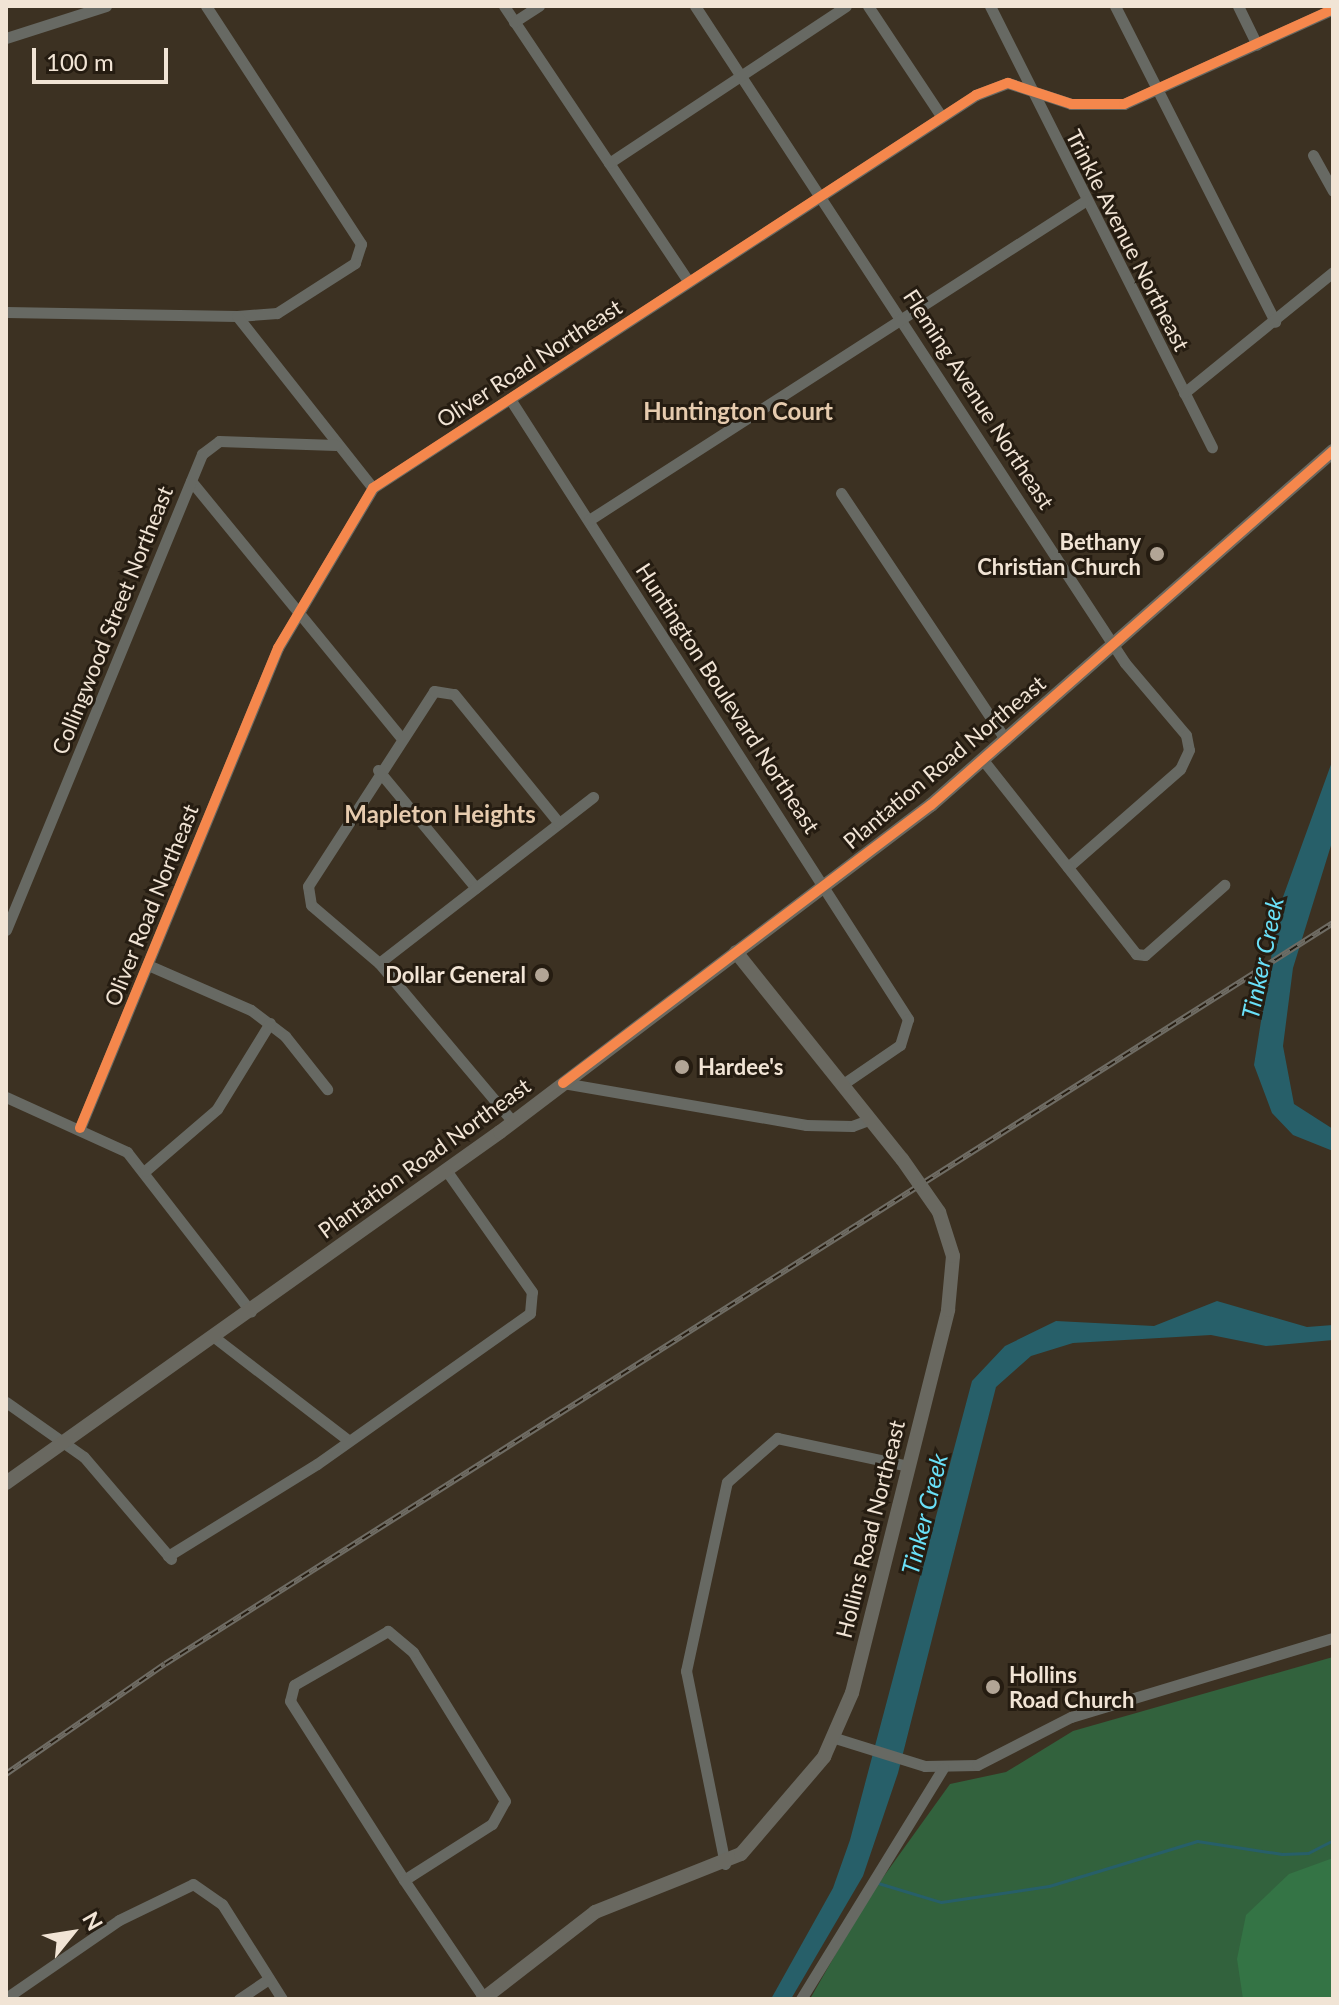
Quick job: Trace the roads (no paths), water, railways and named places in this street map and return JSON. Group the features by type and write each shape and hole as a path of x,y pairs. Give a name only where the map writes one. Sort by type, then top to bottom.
{"main road":[{"name":"Plantation Road Northeast","path":"6,1483 251,1312 513,1122 826,885 983,760 1333,451"},
{"name":"Hollins Road Northeast","path":"484,1998 595,1912 725,1864 776,1821 835,1738 909,1466 952,1288 951,1241 939,1212 871,1119 736,952"}],"street":[{"path":"6,38 106,6"},
{"path":"6,312 237,316 277,313 355,263 361,244 206,6"},
{"path":"504,6 689,282"},
{"path":"514,22 539,6"},
{"name":"Fleming Avenue Northeast","path":"695,6 1114,644 1183,729 1188,758 1068,867"},
{"path":"609,163 846,6"},
{"path":"868,6 941,116"},
{"name":"Trinkle Avenue Northeast","path":"990,6 1085,201 1212,447"},
{"path":"1115,6 1275,322"},
{"path":"1238,6 1257,45"},
{"name":"Oliver Road Northeast","path":"80,1128 296,611 373,488 941,116 1002,84 1094,107 1157,93 1333,9"},
{"path":"1313,155 1333,191"},
{"path":"589,520 900,315 1085,201"},
{"path":"1184,393 1333,272"},
{"path":"237,316 373,488"},
{"name":"Huntington Boulevard Northeast","path":"510,399 826,885 909,1026 900,1045 843,1084"},
{"name":"Collingwood Street Northeast","path":"6,930 202,454 219,441 336,445"},
{"path":"191,481 400,736"},
{"path":"841,493 1006,740"},
{"path":"513,1122 379,963 316,911 307,893 358,802 424,698 441,690 454,694 559,823"},
{"path":"983,760 1068,867 1129,951 1142,955 1224,885"},
{"path":"378,770 476,888"},
{"path":"379,963 593,797"},
{"path":"148,965 270,1023 327,1089"},
{"path":"145,1171 217,1109 270,1023"},
{"path":"563,1083 806,1125 852,1126 871,1119"},
{"path":"6,1097 80,1128 127,1152 145,1171 251,1312"},
{"path":"6,1402 63,1442 101,1474 169,1558 349,1441 527,1316 534,1299 446,1170"},
{"path":"214,1337 349,1441"},
{"path":"725,1864 686,1655 727,1482 769,1441 800,1441 909,1466"},
{"path":"404,1880 501,1816 504,1794 400,1636 382,1632 291,1690 293,1711 404,1880 484,1998"},
{"path":"835,1738 908,1762 943,1768 995,1759 1071,1717 1333,1638"},
{"path":"801,1999 943,1768"},
{"path":"6,1998 158,1896 193,1884 215,1895 282,1999"},
{"path":"239,1999 269,1979"}],"water":[{"path":"1333,759 1333,839 1293,968 1283,1046 1294,1104 1333,1129 1333,1151 1293,1135 1272,1113 1254,1065 1279,908"},
{"path":"1217,1301 1307,1327 1333,1325 1333,1340 1266,1346 1211,1335 1073,1343 1031,1356 996,1387 898,1773 863,1876 791,1999 771,1999 833,1888 850,1840 972,1381 1005,1346 1056,1321 1154,1326"}],"waterway":[{"path":"878,1883 941,1902 1049,1886 1197,1841 1282,1854 1308,1853 1333,1840"}],"railway":[{"path":"6,1774 165,1664 1333,923"}],"place":[{"name":"Bethany Christian Church","path":"1157,554"},
{"name":"Dollar General","path":"542,975"},
{"name":"Hardee's","path":"682,1067"},
{"name":"Hollins Road Church","path":"993,1687"}],"district":[{"name":"Huntington Court","path":"738,411"},
{"name":"Mapleton Heights","path":"440,814"}],"water label":[{"name":"Tinker Creek","path":"1262,958"},
{"name":"Tinker Creek","path":"924,1514"}]}
